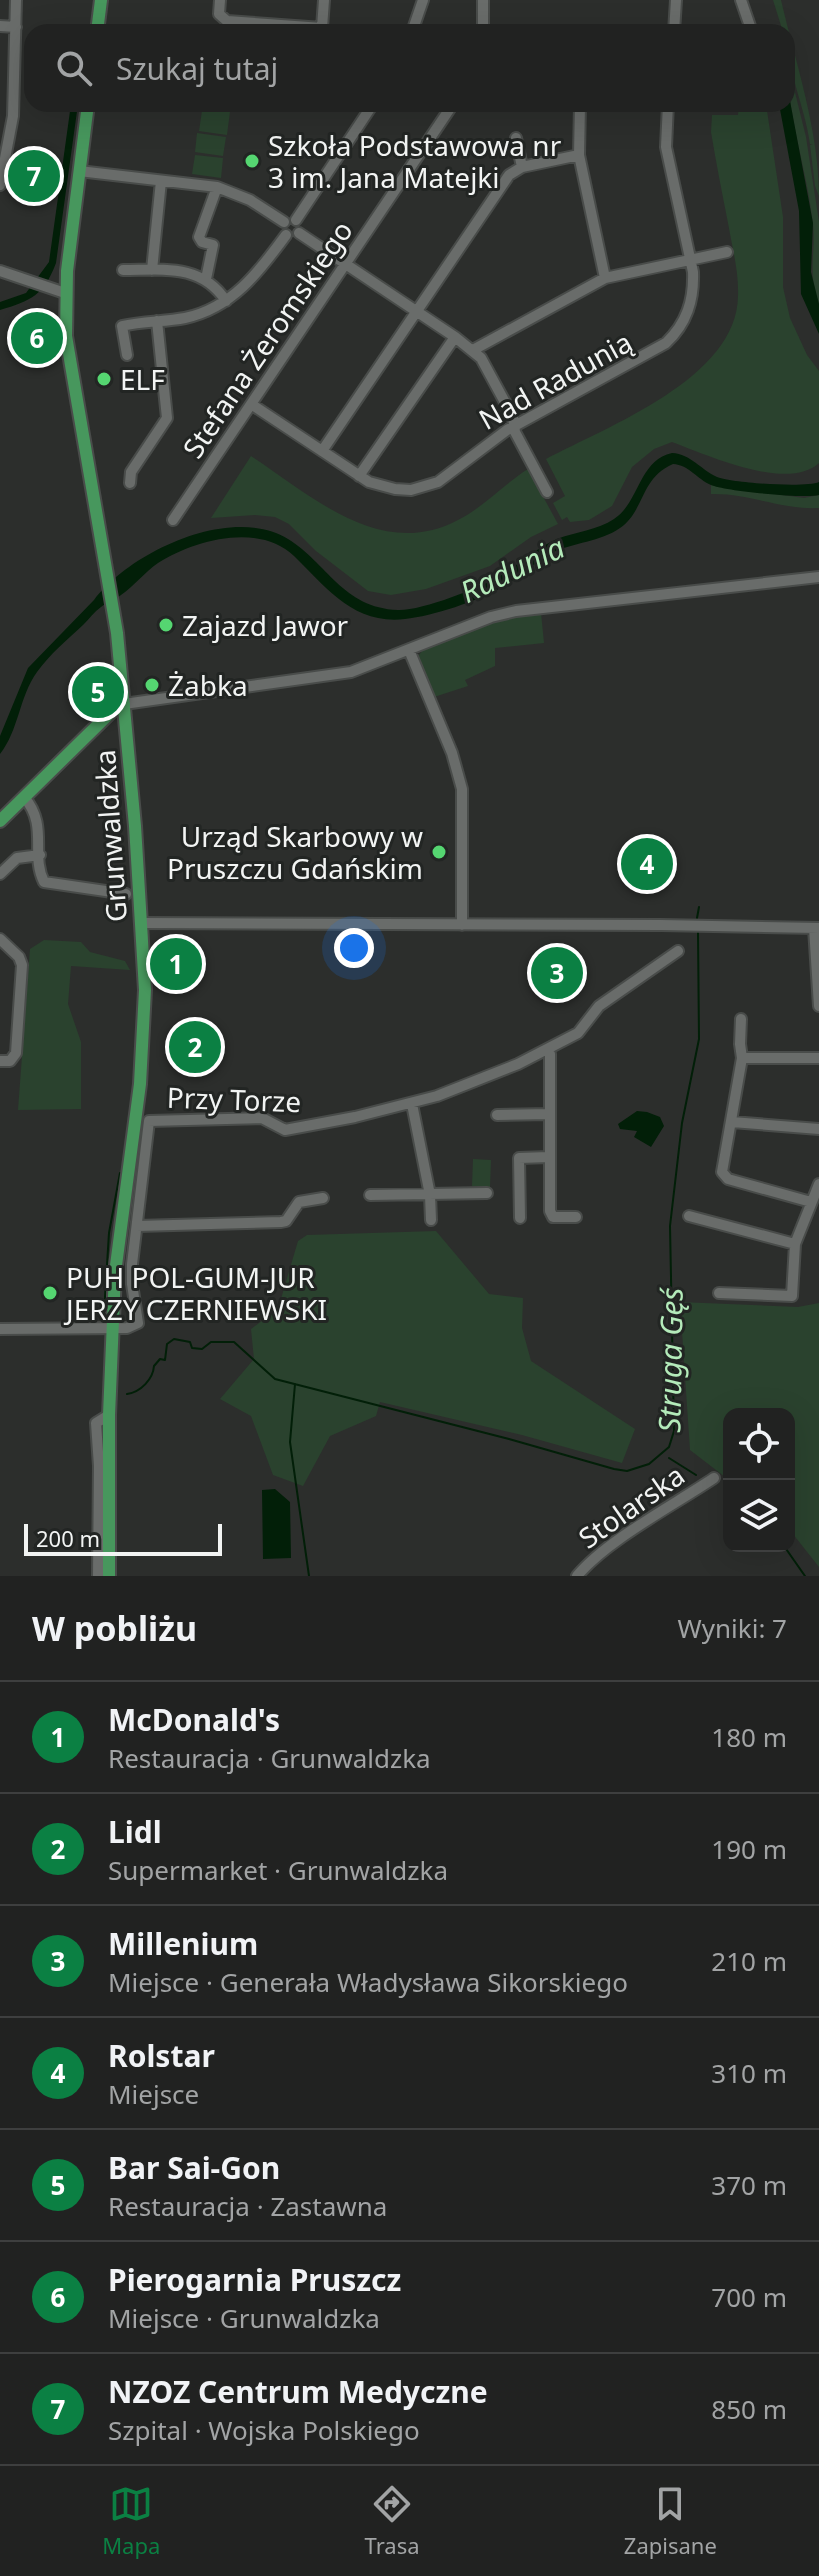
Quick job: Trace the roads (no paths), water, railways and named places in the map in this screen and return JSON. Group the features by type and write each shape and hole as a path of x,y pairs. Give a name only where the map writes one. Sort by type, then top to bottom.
{"main road":[{"path":"98,24 101,0"},
{"name":"Grunwaldzka","path":"87,112 65,293 69,360 112,611 124,704 145,990 144,1047 116,1251 109,1415 109,1576"},
{"path":"0,821 112,711 124,704"},
{"name":"Grunwaldzka","path":"112,1380 116,1394 116,1576"}],"street":[{"path":"0,185 13,116 16,0"},
{"path":"220,0 219,14 227,21 258,24"},
{"path":"322,24 324,0"},
{"path":"415,24 423,0"},
{"path":"483,0 483,24"},
{"path":"674,24 676,0"},
{"path":"741,0 749,24"},
{"path":"0,26 16,27"},
{"path":"296,220 368,112"},
{"name":"Stefana Żeromskiego","path":"173,520 448,112"},
{"path":"580,112 579,155 605,278"},
{"name":"Nad Radunią","path":"251,404 359,476 395,489 425,487 452,473 514,426 666,343 682,325 694,288 666,147 668,112"},
{"path":"516,138 522,167"},
{"path":"322,451 505,179 522,167 579,155"},
{"path":"79,171 217,187 250,200 284,222"},
{"path":"152,270 161,181"},
{"path":"206,279 213,245 202,242 199,237 217,187"},
{"path":"291,218 296,220 299,233 293,237 286,235 282,229 284,222 291,218"},
{"path":"299,233 473,350 488,367 513,417 515,432 547,492"},
{"path":"127,355 122,326 196,315 226,301 253,278 286,235"},
{"path":"473,350 605,278 727,252"},
{"path":"123,270 174,270 206,279 226,301"},
{"path":"0,271 65,293"},
{"path":"130,483 131,472 167,418 157,321"},
{"path":"359,476 455,337"},
{"path":"124,704 359,670 491,617 516,611 819,577"},
{"path":"409,650 452,753 462,789 462,925"},
{"path":"24,797 39,824 40,874 47,885 126,894"},
{"path":"0,874 17,858 40,855"},
{"path":"141,923 817,928 819,1006"},
{"path":"0,939 19,957 22,965 16,1053 10,1061 0,1061"},
{"name":"Przy Torze","path":"137,1226 149,1121 262,1118 285,1130 412,1104 492,1075 578,1033 599,1006 678,951"},
{"path":"741,1019 742,1058 722,1172 728,1179 811,1202"},
{"path":"547,1049 550,1054 551,1215 576,1217"},
{"path":"742,1058 819,1058"},
{"path":"412,1104 430,1195 431,1220"},
{"path":"497,1115 549,1114"},
{"path":"732,1122 819,1129"},
{"path":"520,1218 519,1158 549,1157"},
{"path":"719,1293 792,1296 795,1244 819,1184"},
{"path":"370,1195 487,1193"},
{"path":"0,1329 132,1327 138,1323 132,1284 137,1226 281,1222 286,1221 299,1202 323,1198"},
{"path":"689,1216 795,1244"},
{"path":"98,1576 99,1466 96,1423 109,1415"},
{"name":"Stolarska","path":"577,1576 586,1565 615,1543 714,1478"}],"water":[{"path":"70,112 77,112 56,263 41,290 20,303 0,310 0,302 26,293 49,262"},
{"path":"780,112 792,112 813,223 811,272 819,304 819,334 801,294 799,211"},
{"name":"Radunia","path":"672,453 685,456 711,474 725,479 785,485 819,482 819,495 783,495 719,487 673,464 654,478 628,521 612,533 552,553 509,583 481,597 442,611 405,619 370,616 355,610 329,591 294,556 280,546 263,540 226,538 190,547 158,563 119,597 98,609 47,659 26,692 11,735 0,754 0,736 28,668 110,582 156,550 211,530 239,527 265,530 288,539 302,549 337,583 363,601 379,607 408,609 435,603 479,586 549,543 614,519 623,512 652,464"},
{"path":"637,1111 660,1117 664,1126 651,1147 634,1137 637,1131 620,1129 618,1124"},
{"path":"275,1489 290,1502 291,1558 263,1559 262,1490"}],"waterway":[{"name":"Struga Gęś","path":"697,918 699,907"},
{"name":"Struga Gęś","path":"127,1394 145,1384 154,1366 160,1359 165,1360 167,1344 174,1339 190,1342 192,1348 202,1349 211,1342 234,1342 275,1379 614,1469 627,1471 649,1464 669,1447 674,1431 670,1226 682,1123 699,1039 698,932"},
{"path":"104,1313 109,1233 120,1173"},
{"path":"295,1384 290,1442 309,1576"},
{"path":"669,1458 696,1475"},
{"path":"788,1552 805,1576"}],"place":[{"name":"Szkoła Podstawowa nr 3 im. Jana Matejki","path":"252,161"},
{"name":"NZOZ Centrum Medyczne","path":"34,176"},
{"name":"Pierogarnia Pruszcz","path":"37,338"},
{"name":"ELF","path":"104,379"},
{"name":"Zajazd Jawor","path":"166,625"},
{"name":"Żabka","path":"152,685"},
{"name":"Bar Sai-Gon","path":"98,692"},
{"name":"Urząd Skarbowy w Pruszczu Gdańskim","path":"439,852"},
{"name":"Rolstar","path":"647,864"},
{"name":"McDonald's","path":"176,964"},
{"name":"Millenium","path":"557,973"},
{"name":"Lidl","path":"195,1047"},
{"name":"PUH POL-GUM-JUR JERZY CZERNIEWSKI","path":"50,1293"}]}
